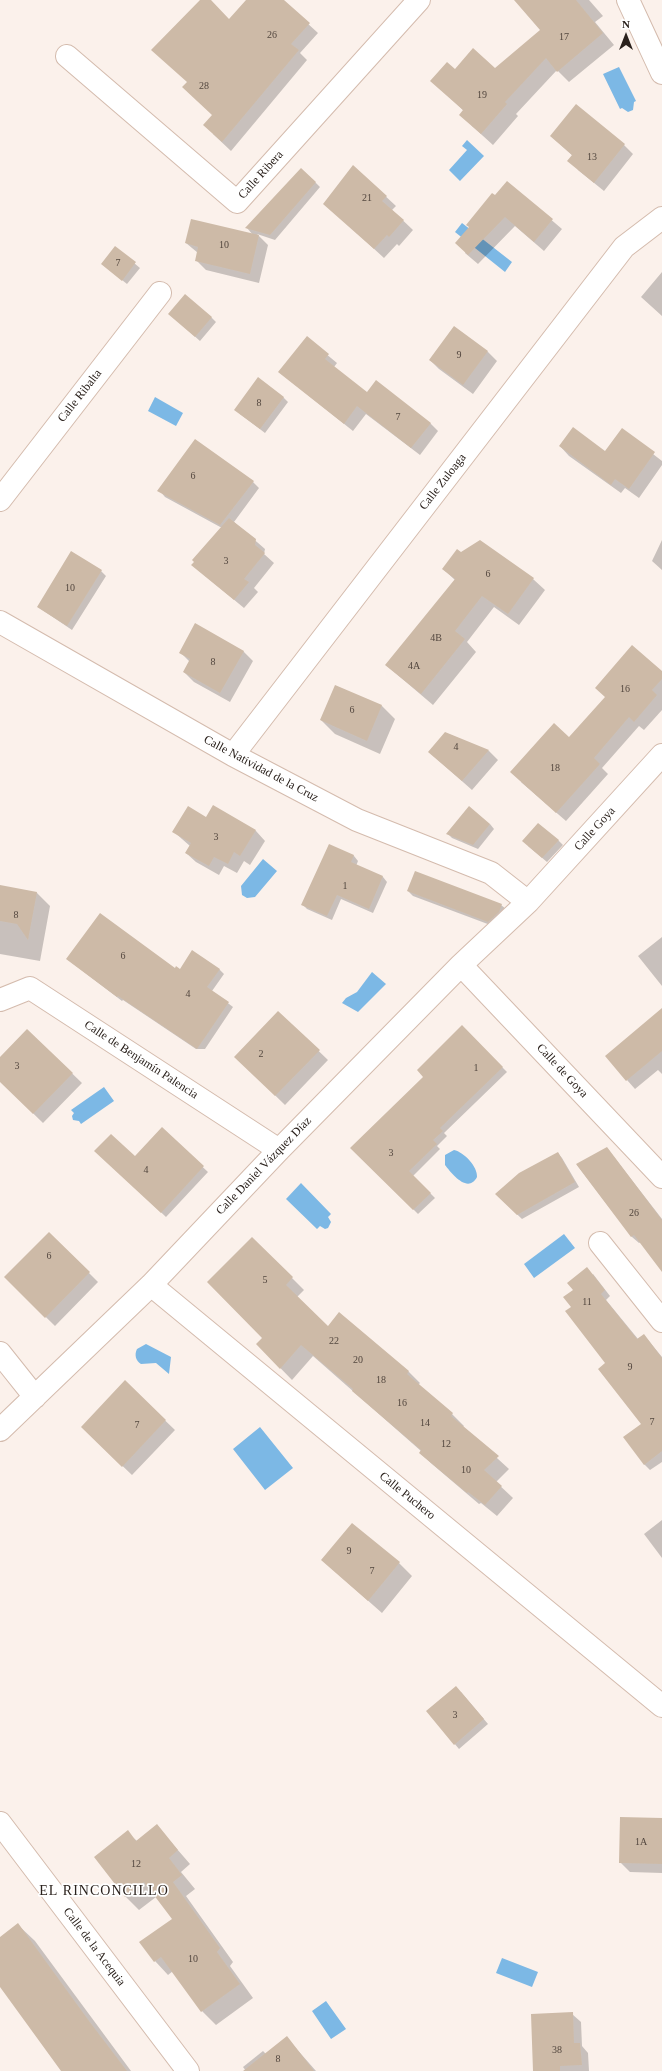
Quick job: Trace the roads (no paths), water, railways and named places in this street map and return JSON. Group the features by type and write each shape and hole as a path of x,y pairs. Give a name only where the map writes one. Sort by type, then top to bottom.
{"street":[{"name":"Calle Ribera","path":"67,56 236,202 419,0"},
{"path":"628,0 662,73"},
{"name":"Calle Zuloaga","path":"233,755 624,247 662,218"},
{"name":"Calle Ribalta","path":"0,500 160,293"},
{"name":"Calle Natividad de la Cruz","path":"0,622 233,755 357,820 491,873 528,902"},
{"name":"Calle Goya","path":"528,902 662,755"},
{"name":"Calle Daniel Vázquez Díaz","path":"0,1430 151,1285 279,1150 461,965 528,902"},
{"name":"Calle de Goya","path":"461,965 662,1177"},
{"name":"Calle de Benjamín Palencia","path":"0,1000 30,988 279,1150"},
{"path":"600,1243 662,1321"},
{"name":"Calle Puchero","path":"151,1285 662,1706"},
{"path":"0,1353 35,1398"},
{"name":"Calle de la Acequia","path":"0,1823 188,2071"}],"water":[{"path":"619,67 636,101 634,102 633,110 628,112 622,108 620,109 603,74"},
{"path":"467,140 484,156 460,181 449,170 467,150 462,146"},
{"path":"462,223 512,262 505,272 455,232"},
{"path":"155,397 183,413 176,426 148,411"},
{"path":"263,859 277,871 255,897 247,898 242,895 241,886"},
{"path":"372,972 386,984 358,1012 342,1003 346,998 357,992"},
{"path":"104,1087 114,1101 81,1124 79,1121 73,1120 72,1116 74,1113 71,1110"},
{"path":"454,1150 458,1151 470,1160 473,1165 477,1173 477,1177 473,1182 469,1184 460,1181 445,1165 445,1155"},
{"path":"301,1183 331,1214 328,1217 331,1222 328,1228 325,1229 320,1226 317,1229 286,1199"},
{"path":"564,1234 575,1248 534,1278 524,1264"},
{"path":"146,1344 171,1357 169,1374 156,1363 141,1364 138,1361 136,1358 136,1351"},
{"path":"260,1427 293,1468 265,1490 233,1449"},
{"path":"502,1958 538,1972 532,1987 496,1973"},
{"path":"326,2001 346,2029 331,2039 312,2011"}],"district":[{"name":"EL RINCONCILLO","path":"104,1891"}]}
